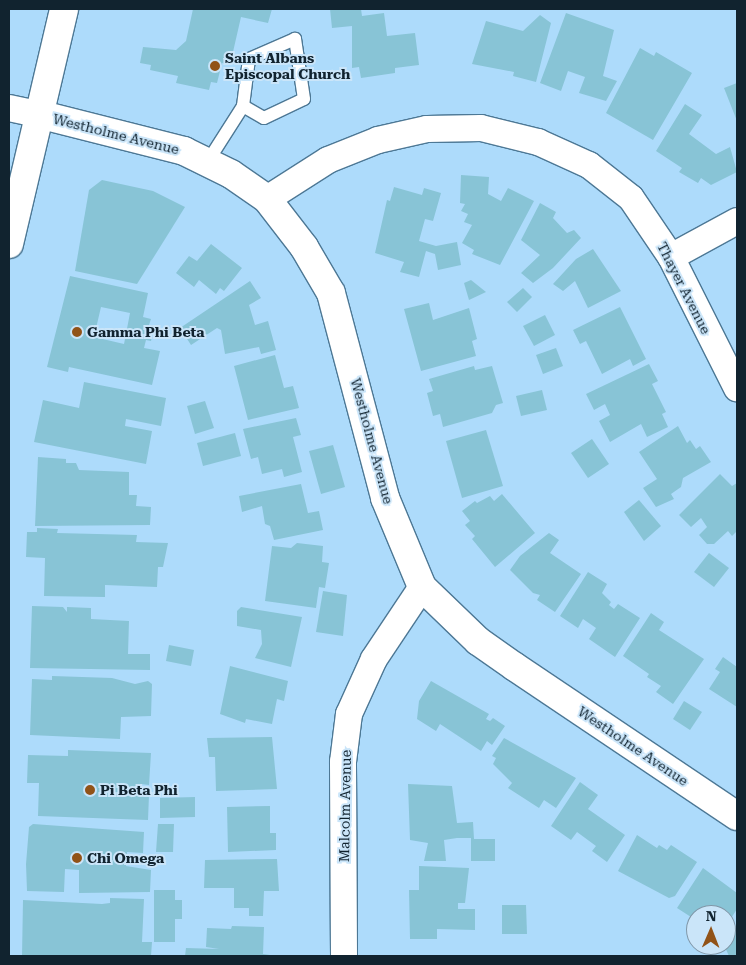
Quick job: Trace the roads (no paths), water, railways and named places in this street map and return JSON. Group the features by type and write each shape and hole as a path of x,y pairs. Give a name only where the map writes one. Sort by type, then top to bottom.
{"street":[{"path":"9,244 64,9"},
{"name":"Westholme Avenue","path":"9,108 157,142 208,161 267,199 304,247 331,293 386,498 422,587 478,641 737,816"},
{"name":"Thayer Avenue","path":"267,199 328,160 378,140 427,129 481,128 538,142 589,165 631,198 670,257 737,388"},
{"path":"670,257 737,221"},
{"name":"Malcolm Avenue","path":"344,956 343,762 350,714 374,659 422,587"}],"lane":[{"path":"208,161 243,106 249,59 294,39 304,99 264,118 243,106"}],"place":[{"name":"Saint Albans Episcopal Church","path":"215,66"},
{"name":"Gamma Phi Beta","path":"77,332"},
{"name":"Pi Beta Phi","path":"90,790"},
{"name":"Chi Omega","path":"77,858"}]}
